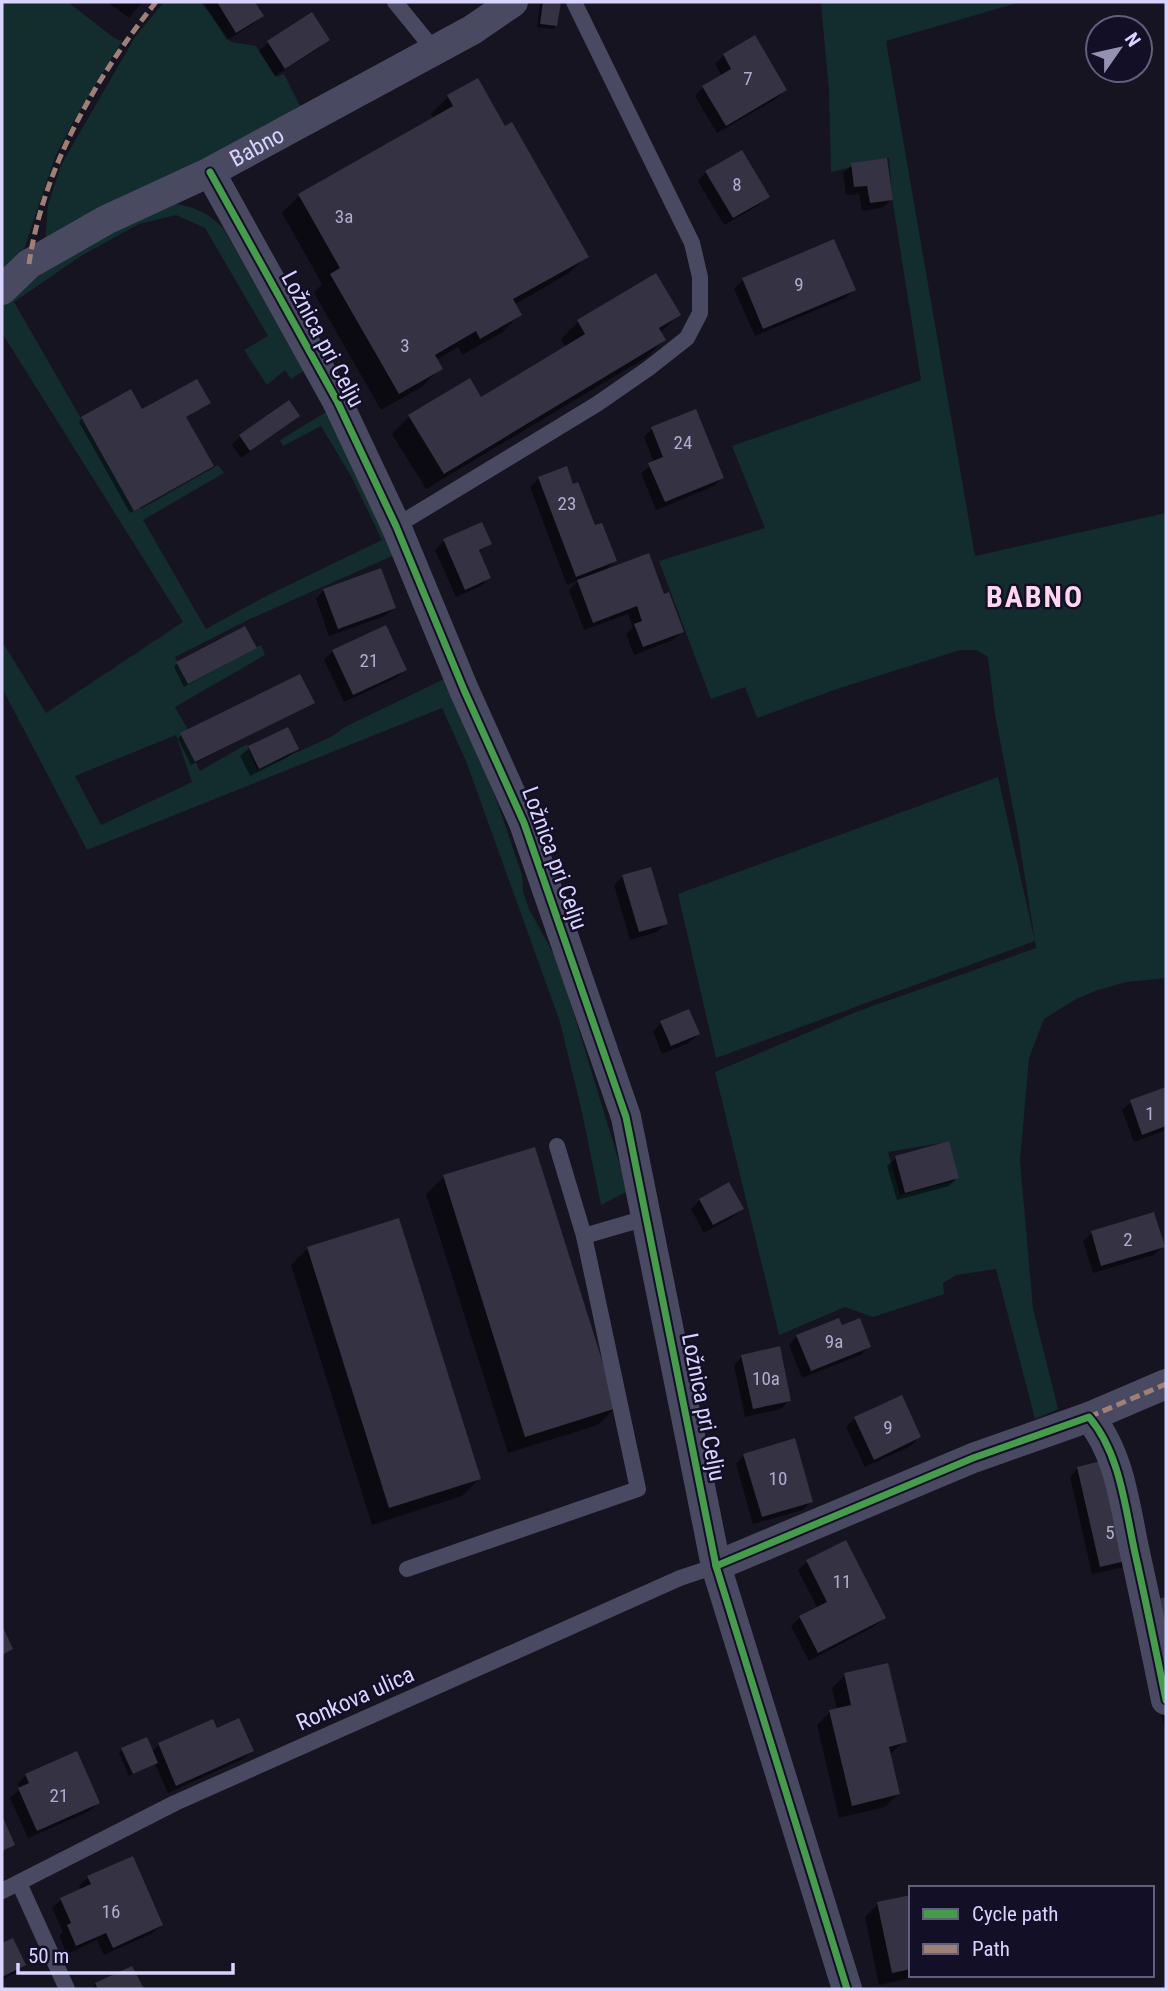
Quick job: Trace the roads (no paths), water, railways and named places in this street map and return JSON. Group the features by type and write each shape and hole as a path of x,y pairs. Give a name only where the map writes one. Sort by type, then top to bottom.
{"street":[{"name":"Babno","path":"2,290 29,264 106,220 210,172 471,30 513,2"},
{"name":"Ložnica pri Celju","path":"210,172 337,401 396,526 464,690 524,823 626,1117 716,1566 847,1989"},
{"path":"716,1566 972,1458 1089,1417 1166,1384"},
{"path":"1089,1417 1108,1445 1121,1486 1166,1700"}],"lane":[{"path":"395,2 435,50"},
{"path":"396,526 597,404 649,369 687,338 700,313 700,277 692,243 574,2"},
{"path":"407,1569 638,1489 584,1236 557,1146"},
{"path":"584,1236 646,1217"},
{"name":"Ronkova ulica","path":"2,1891 175,1803 680,1578 716,1566"},
{"path":"19,1884 67,1989"}],"district":[{"name":"BABNO","path":"1035,597"}]}
